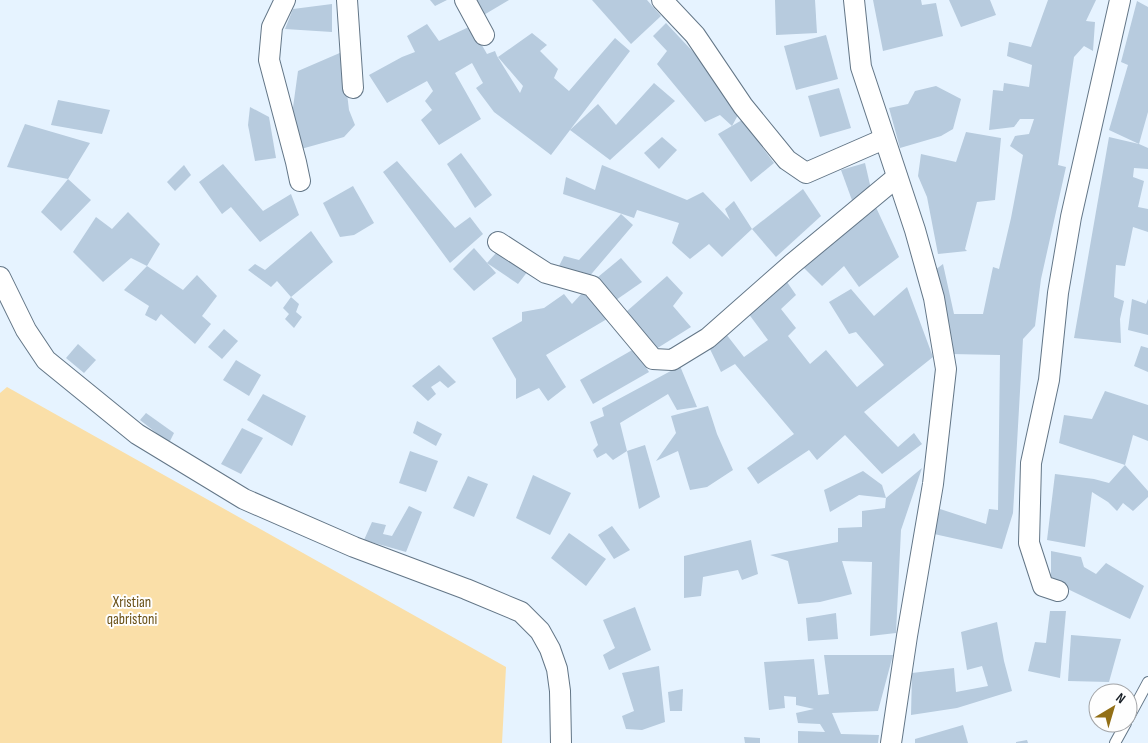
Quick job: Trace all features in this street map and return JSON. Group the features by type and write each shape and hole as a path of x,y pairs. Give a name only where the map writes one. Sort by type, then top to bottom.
{"street":[{"path":"285,0 272,27 269,60 300,182"},
{"path":"347,0 353,88"},
{"path":"465,0 484,36"},
{"path":"662,0 695,35 743,106 787,160 806,173 884,139"},
{"path":"854,0 861,68 915,230 934,298 946,369 933,484 891,743"},
{"path":"1058,591 1043,586 1029,543 1031,463 1049,380 1058,293 1071,216 1120,0"},
{"path":"498,242 546,273 592,286 653,359 672,360 708,338 792,264 897,177"},
{"path":"0,277 26,330 46,360 137,434 244,499 354,547 521,612 540,631 550,649 557,669 560,691 561,743"}],"lane":[{"path":"1138,700 1148,682"}],"green space":[{"name":"Xristian qabristoni","path":"7,387 506,667 502,743 0,743 0,393"}],"building":[{"path":"430,0 447,0 435,6"},
{"path":"474,0 509,0 482,16"},
{"path":"592,0 647,0 661,16 631,44"},
{"path":"775,0 815,0 817,33 776,35"},
{"path":"873,0 921,0 922,5 936,3 943,36 883,51"},
{"path":"949,0 990,0 996,15 961,27"},
{"path":"1048,0 1096,0 1086,21 1095,22 1093,51 1084,46 1074,57 1058,165 1066,167 1041,279 1035,326 1023,339 1013,513 1002,549 934,534 940,509 986,524 989,509 998,510 1000,355 951,354 935,270 943,264 954,314 983,314 993,267 999,269 1023,155 1010,146 1015,136 1029,134 1034,119 1020,119 1014,127 989,130 993,90 1003,91 1004,83 1029,87 1032,65 1007,56 1009,42 1031,47"},
{"path":"1137,1 1148,7 1148,112 1139,144 1109,130 1128,65 1121,62"},
{"path":"332,4 332,32 285,29 293,9"},
{"path":"666,23 697,56 738,115 732,126 720,115 705,122 657,64 667,51 653,36"},
{"path":"427,24 439,41 471,26 487,54 495,51 497,56 520,93 523,86 498,57 532,33 547,45 540,51 558,69 554,78 569,91 615,38 630,51 551,155 494,112 476,88 483,83 472,63 455,73 481,119 439,145 421,120 432,110 425,101 433,91 427,81 387,103 369,75 415,52 407,36"},
{"path":"826,35 838,79 796,90 784,46"},
{"path":"342,52 349,110 355,125 344,137 301,149 291,122 298,71"},
{"path":"654,83 675,101 610,160 570,130 598,104 616,125"},
{"path":"936,86 961,99 953,129 941,136 900,148 889,108 908,104 915,91"},
{"path":"839,88 851,128 820,137 808,96"},
{"path":"58,100 110,110 102,134 51,125"},
{"path":"250,107 269,117 276,158 255,161 248,125"},
{"path":"742,120 774,163 751,182 718,134"},
{"path":"25,124 90,143 68,179 7,167"},
{"path":"966,132 1001,138 995,200 977,202 965,249 967,251 938,254 927,197 918,176 921,154 956,162"},
{"path":"662,137 677,150 659,169 644,153"},
{"path":"1109,137 1148,148 1148,169 1134,168 1133,177 1144,181 1138,207 1148,209 1148,232 1133,227 1125,266 1116,265 1114,297 1124,301 1120,319 1121,343 1074,338"},
{"path":"461,153 492,195 475,208 447,164"},
{"path":"397,161 455,228 470,217 483,234 450,263 383,172"},
{"path":"865,163 871,189 853,203 841,170"},
{"path":"223,164 263,211 291,194 299,215 260,242 231,207 222,214 199,182"},
{"path":"184,165 191,175 175,191 167,182"},
{"path":"602,165 687,200 703,192 730,220 725,209 734,201 752,229 722,257 709,244 690,259 672,243 679,223 637,210 634,218 563,194 566,177 595,190"},
{"path":"68,179 91,200 61,231 41,212"},
{"path":"353,186 374,223 354,235 340,237 323,203"},
{"path":"803,189 821,216 776,257 752,229"},
{"path":"874,203 899,257 859,287 844,266 822,286 802,266"},
{"path":"128,212 160,244 147,266 131,258 103,282 73,252 96,217 112,229"},
{"path":"621,214 633,225 588,278 557,270 564,256 579,260"},
{"path":"311,231 333,262 291,297 277,281 271,287 248,270 255,264 265,270"},
{"path":"474,248 496,273 474,291 453,269"},
{"path":"496,253 528,271 518,284 487,263"},
{"path":"621,258 642,282 616,300 598,277"},
{"path":"147,266 183,290 197,275 217,296 202,316 211,324 195,344 161,314 156,321 145,315 149,306 124,290"},
{"path":"667,276 683,293 673,306 691,327 656,349 626,312"},
{"path":"787,282 796,295 781,309 796,328 788,336 810,364 826,350 857,387 884,365 856,332 849,334 829,302 851,289 874,316 907,287 933,357 864,412 898,447 914,433 922,444 882,474 845,435 817,460 809,450 758,484 747,468 794,434 735,364 721,372 709,347 726,334 744,357 768,340 748,313"},
{"path":"584,291 607,319 546,355 566,387 548,401 539,388 516,399 516,379 492,338 522,321 522,312 544,308 564,294 572,304"},
{"path":"291,297 299,304 296,312 302,317 294,328 285,319 289,314 283,308"},
{"path":"1132,299 1146,304 1148,299 1148,335 1128,330"},
{"path":"224,329 238,341 222,359 208,347"},
{"path":"78,344 96,360 84,373 66,358"},
{"path":"1141,346 1148,348 1148,372 1134,366"},
{"path":"634,349 649,372 593,404 580,380"},
{"path":"236,360 261,375 249,396 223,380"},
{"path":"439,365 456,382 448,388 440,381 431,387 436,394 428,401 412,386"},
{"path":"680,366 697,407 677,410 668,394 620,423 627,451 613,460 606,453 597,458 593,450 598,445 590,422 604,416 602,408"},
{"path":"1105,391 1148,405 1148,441 1133,435 1125,465 1059,443 1064,415 1092,419"},
{"path":"263,394 306,416 292,446 247,420"},
{"path":"708,406 717,434 733,470 707,487 690,490 678,451 656,461 676,433 671,416"},
{"path":"146,413 174,433 169,443 140,420"},
{"path":"417,421 442,434 436,446 413,433"},
{"path":"242,428 263,438 241,474 221,464"},
{"path":"645,445 660,497 639,509 627,451"},
{"path":"410,451 438,461 426,492 399,483"},
{"path":"1125,465 1148,491 1148,497 1133,511 1123,503 1117,511 1108,502 1092,492 1085,547 1047,540 1055,474 1109,483"},
{"path":"922,468 901,530 896,633 870,636 872,562 842,561 852,594 820,602 798,604 788,561 770,555 838,542 838,528 862,527 862,511 885,508 886,498"},
{"path":"863,471 882,485 886,498 859,495 830,512 824,490"},
{"path":"533,475 571,493 550,535 516,518"},
{"path":"468,476 488,484 474,517 453,508"},
{"path":"409,506 422,512 406,552 364,540 372,522 386,525 383,534 392,536"},
{"path":"612,526 630,550 614,559 598,535"},
{"path":"569,533 606,559 586,586 551,558"},
{"path":"751,540 758,574 742,580 738,570 703,577 701,596 684,598 684,556"},
{"path":"1051,551 1081,557 1084,567 1096,574 1106,563 1144,586 1130,619 1051,581"},
{"path":"635,607 651,650 609,670 603,655 615,648 603,620"},
{"path":"1050,611 1066,611 1060,678 1028,671 1035,642 1046,643"},
{"path":"836,613 838,639 808,641 806,618"},
{"path":"997,622 1012,691 957,708 911,715 912,673 954,668 956,692 988,686 982,666 967,670 961,632"},
{"path":"1071,635 1121,639 1109,682 1068,681"},
{"path":"824,655 893,655 878,711 832,713 841,734 879,735 878,743 798,743 798,731 825,732 820,724 798,723 796,713 814,709 796,705 796,697 784,696 785,708 769,710 764,662 814,659 818,695 829,694"},
{"path":"659,666 665,722 642,730 626,729 622,716 634,711 622,673"},
{"path":"683,689 682,711 670,711 668,692"},
{"path":"963,725 968,743 915,743 915,739"},
{"path":"744,737 760,738 760,743 745,743"},
{"path":"1027,740 1028,743 1016,743 1016,742"}]}
